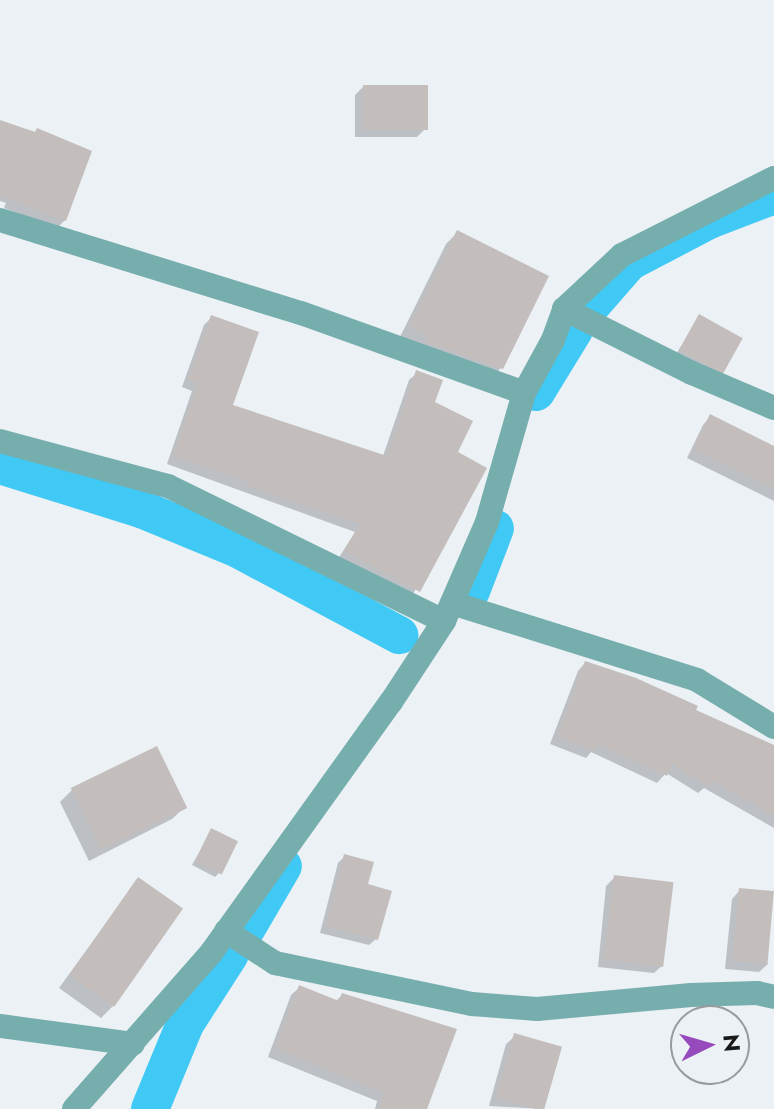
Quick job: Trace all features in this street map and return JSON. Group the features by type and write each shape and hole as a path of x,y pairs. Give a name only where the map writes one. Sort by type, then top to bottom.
{"street":[{"path":"74,1109 133,1044 226,931 391,702 448,612 487,522 524,393 553,340 564,309 622,255 774,178"},
{"path":"0,220 301,313 524,393"},
{"path":"564,309 692,373 774,408"},
{"path":"0,441 168,486 448,612 697,680 774,727"},
{"path":"226,931 275,963 472,1004 537,1009 691,995 757,993 774,997"},
{"path":"0,1026 133,1044"}],"building":[{"path":"363,85 428,85 428,130 363,130"},
{"path":"0,120 35,132 37,128 92,151 66,221 0,196"},
{"path":"457,230 549,276 503,369 426,342 428,336 409,327"},
{"path":"699,314 743,338 723,374 679,350"},
{"path":"211,315 259,332 233,405 387,456 416,370 443,380 435,402 473,421 458,452 487,468 420,592 344,551 360,524 248,486 249,482 173,456 198,383 188,380"},
{"path":"710,414 774,446 774,489 693,449"},
{"path":"585,661 636,678 698,706 696,710 774,745 774,816 711,780 708,787 672,764 667,776 598,744 595,751 557,737"},
{"path":"157,746 187,808 101,850 71,788"},
{"path":"211,828 238,841 222,874 195,861"},
{"path":"344,854 374,862 368,884 392,891 378,940 326,926"},
{"path":"614,875 674,882 663,967 604,959"},
{"path":"138,877 183,909 114,1007 69,975"},
{"path":"739,888 774,891 768,964 733,961"},
{"path":"299,985 339,1001 342,993 457,1029 427,1109 379,1109 384,1093 275,1048"},
{"path":"514,1033 562,1047 544,1109 496,1097"}],"waterway":[{"path":"589,308 629,262 709,220 774,195"},
{"path":"536,392 574,330"},
{"path":"0,465 141,509 238,549 399,635"},
{"path":"471,591 495,528"},
{"path":"245,931 283,866"},
{"path":"150,1109 185,1024 230,954"}]}
